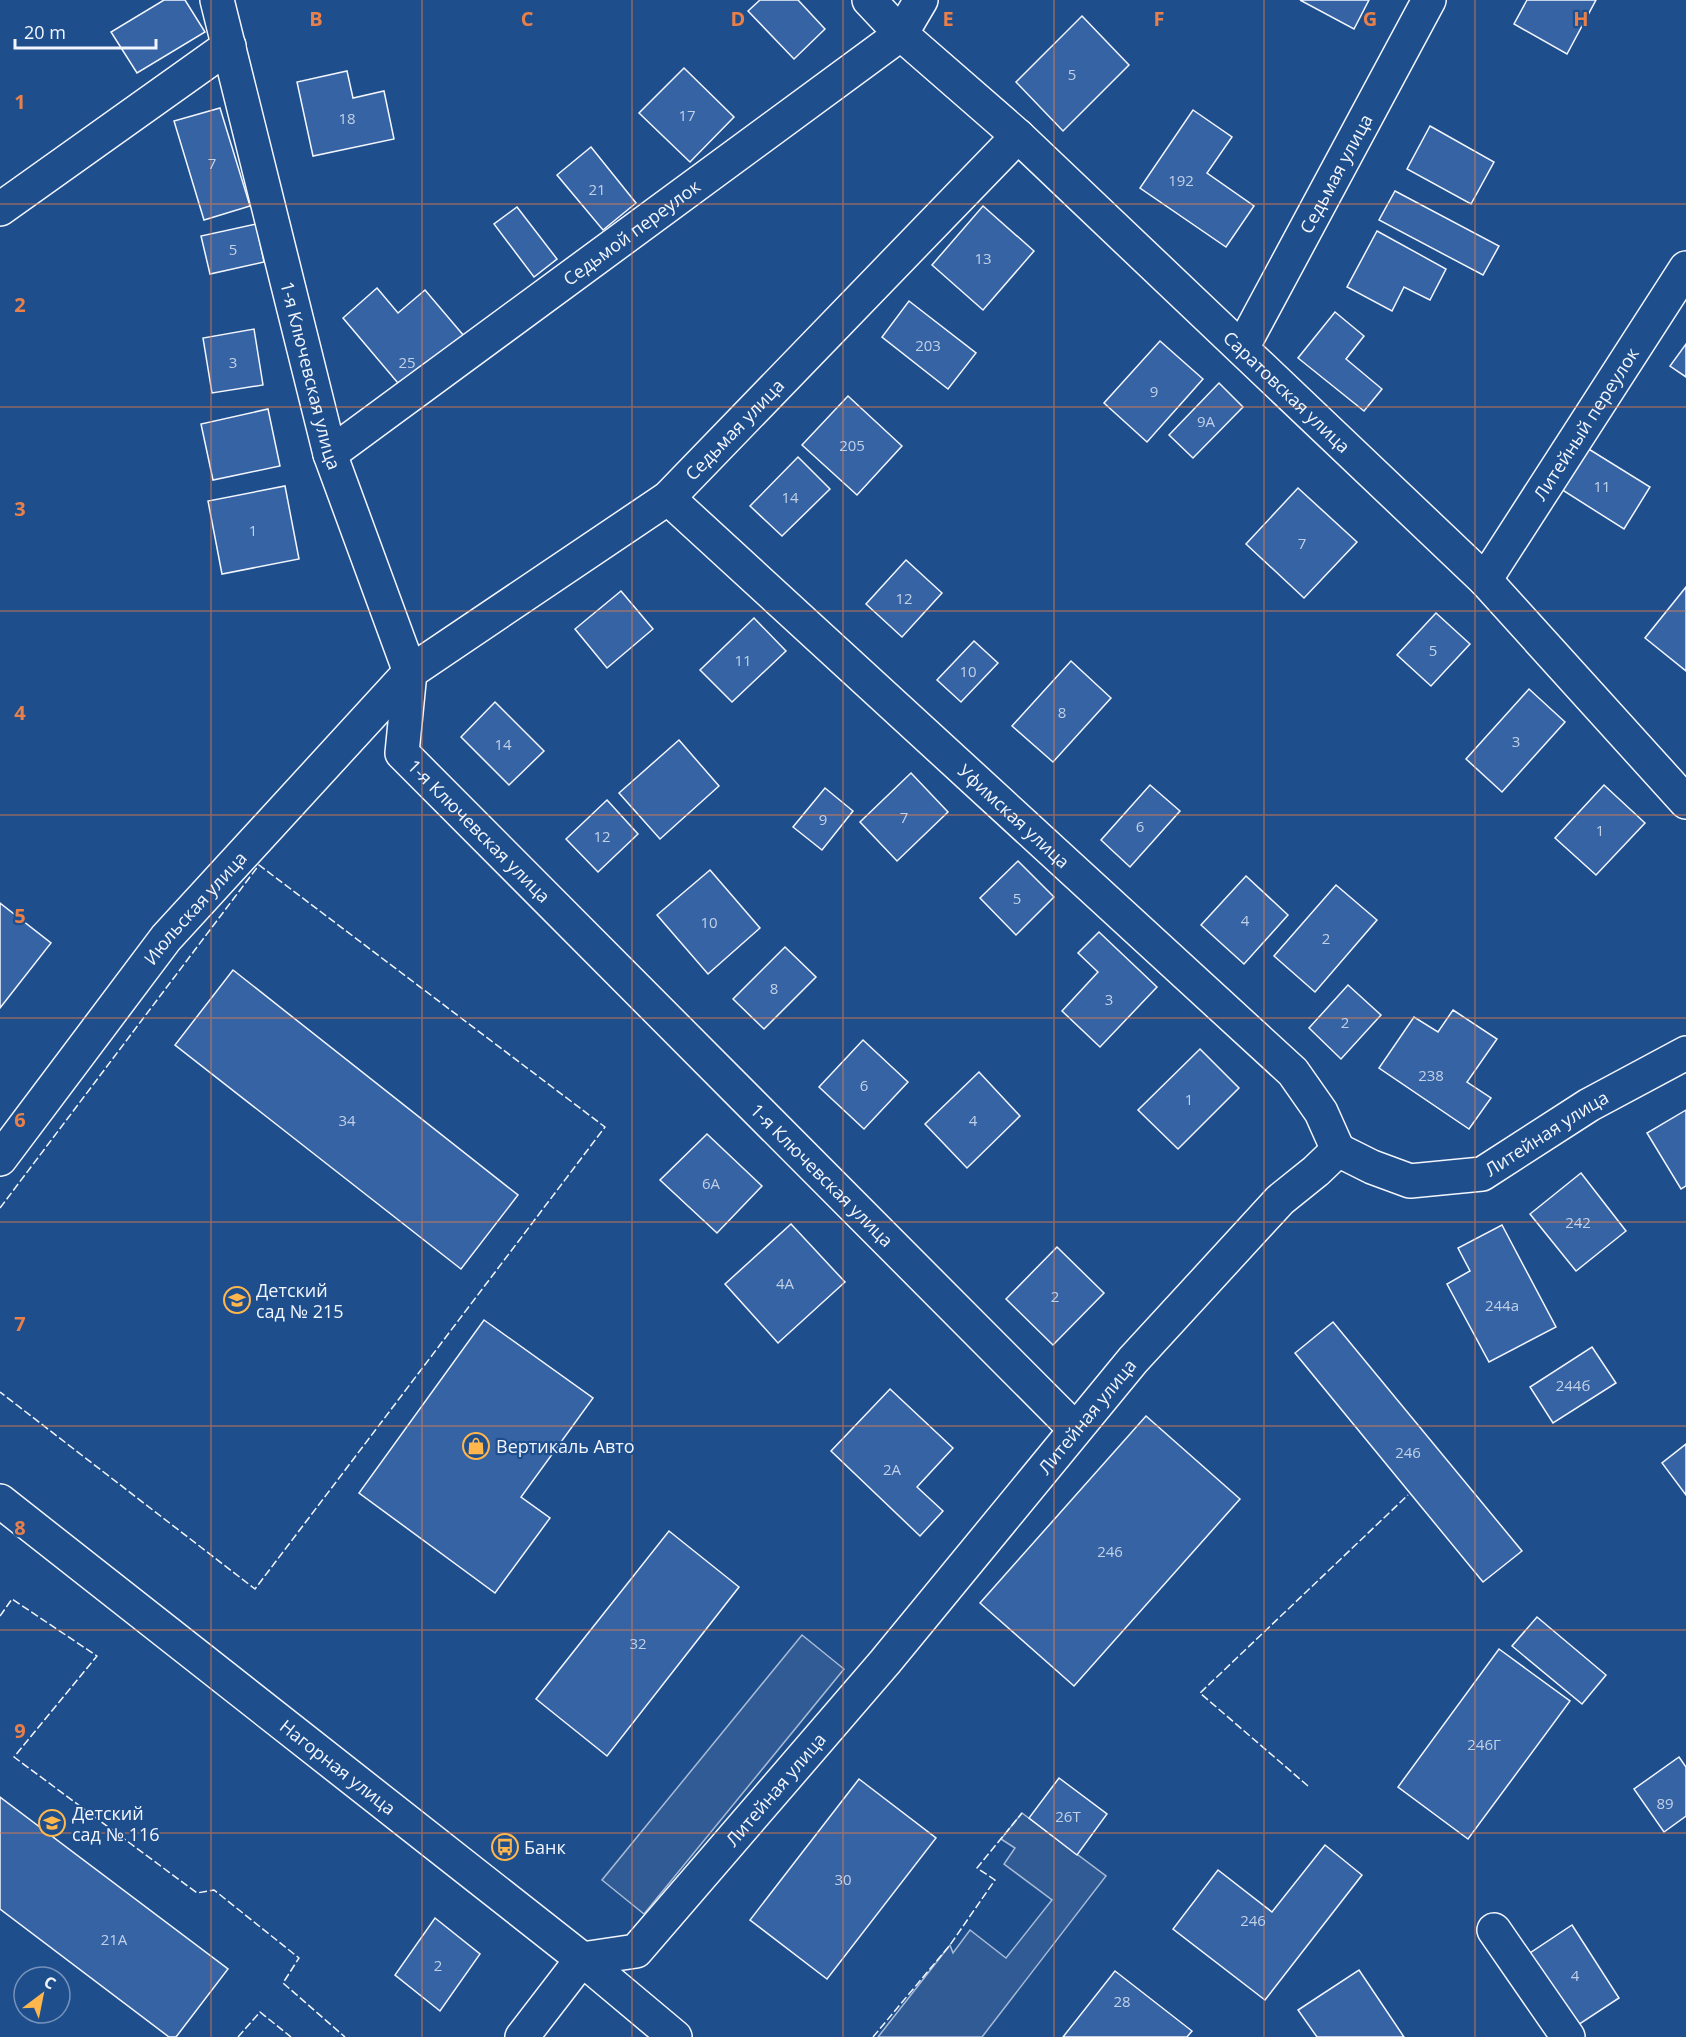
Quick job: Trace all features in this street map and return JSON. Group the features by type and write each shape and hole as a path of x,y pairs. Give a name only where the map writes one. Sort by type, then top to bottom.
{"street":[{"name":"1-я Ключевская улица","path":"217,0 330,454 410,672 402,753 1075,1429"},
{"name":"Саратовская улица","path":"869,0 901,34 1018,136 1485,580 1686,802"},
{"name":"Седьмой переулок","path":"330,454 901,34 921,0"},
{"name":"Седьмая улица","path":"1242,348 1429,0"},
{"path":"0,209 229,46"},
{"name":"Седьмая улица","path":"410,672 668,498 1018,136"},
{"name":"Литейный переулок","path":"1485,580 1686,268"},
{"name":"Уфимская улица","path":"668,498 1293,1072 1321,1112 1338,1150"},
{"name":"Июльская улица","path":"0,1159 166,938 410,672"},
{"name":"Литейная улица","path":"582,1959 636,1951 885,1662 1133,1360 1280,1200 1338,1150 1372,1167 1410,1181 1482,1174 1589,1105 1686,1053"},
{"name":"Нагорная улица","path":"0,1501 582,1959 675,2037"},
{"path":"1494,1930 1568,2037"},
{"path":"522,2037 582,1959"}],"shaded area":[{"path":"802,1635 844,1669 644,1914 602,1880"},
{"path":"1022,1813 1106,1876 982,2037 878,2037 950,1945 953,1953 970,1930 1006,1958 1052,1900 1004,1864 1015,1848 1001,1839"}],"building":[{"path":"164,0 185,0 205,32 137,73 111,32"},
{"path":"760,0 798,0 825,29 794,59 748,11"},
{"path":"1300,0 1369,0 1354,29"},
{"path":"1527,0 1596,0 1567,54 1514,24"},
{"path":"1082,16 1129,65 1063,131 1016,82"},
{"path":"684,68 734,117 690,162 639,113"},
{"path":"347,71 353,98 384,91 394,139 313,156 297,82"},
{"path":"220,108 250,206 204,220 174,121"},
{"path":"1193,110 1232,137 1207,173 1254,206 1226,247 1140,188"},
{"path":"1430,126 1494,162 1471,204 1407,169"},
{"path":"591,147 636,203 603,230 557,175"},
{"path":"1395,191 1499,246 1483,275 1379,220"},
{"path":"983,206 1034,251 983,310 932,265"},
{"path":"517,207 557,259 534,277 494,224"},
{"path":"256,224 264,262 210,274 201,236"},
{"path":"1377,231 1446,269 1430,300 1404,287 1392,311 1347,287"},
{"path":"377,288 398,313 425,290 464,336 403,389 343,318"},
{"path":"909,301 976,353 948,389 882,337"},
{"path":"1335,312 1364,336 1346,359 1382,389 1364,411 1298,358"},
{"path":"254,329 263,385 212,393 203,338"},
{"path":"1160,341 1203,379 1147,442 1104,403"},
{"path":"1686,344 1686,377 1670,366"},
{"path":"1219,383 1243,407 1193,458 1169,435"},
{"path":"848,396 902,446 857,495 802,445"},
{"path":"268,409 280,466 213,480 201,424"},
{"path":"1579,443 1650,487 1624,529 1553,484"},
{"path":"798,457 830,489 782,536 750,506"},
{"path":"285,486 299,559 222,574 208,501"},
{"path":"1298,488 1357,542 1304,598 1246,544"},
{"path":"906,560 942,593 902,637 866,604"},
{"path":"1686,587 1686,671 1645,638"},
{"path":"621,591 653,629 607,668 575,629"},
{"path":"1436,613 1470,644 1431,686 1397,655"},
{"path":"754,618 786,651 732,702 700,670"},
{"path":"974,641 998,663 961,702 937,680"},
{"path":"1071,661 1111,698 1053,762 1012,726"},
{"path":"1529,689 1565,722 1502,792 1466,759"},
{"path":"495,702 544,751 509,785 461,737"},
{"path":"679,740 719,786 660,839 619,793"},
{"path":"911,773 948,812 897,861 860,822"},
{"path":"1150,785 1180,811 1130,867 1101,840"},
{"path":"1604,785 1645,823 1596,875 1555,838"},
{"path":"825,788 853,811 822,850 793,827"},
{"path":"607,800 638,834 598,872 566,839"},
{"path":"1018,861 1054,897 1016,935 980,898"},
{"path":"710,870 760,928 708,974 657,915"},
{"path":"1246,876 1288,915 1244,964 1201,925"},
{"path":"1336,885 1377,920 1315,992 1274,956"},
{"path":"0,903 51,943 0,1008"},
{"path":"1099,932 1157,987 1100,1047 1062,1011 1098,972 1078,953"},
{"path":"785,947 816,977 764,1029 733,999"},
{"path":"233,970 518,1195 461,1269 175,1045"},
{"path":"1348,985 1381,1015 1341,1059 1309,1028"},
{"path":"1453,1010 1497,1039 1467,1082 1491,1098 1469,1129 1379,1068 1414,1017 1438,1032"},
{"path":"863,1040 908,1082 864,1129 819,1087"},
{"path":"1200,1049 1239,1088 1178,1149 1138,1110"},
{"path":"979,1072 1020,1116 967,1168 925,1124"},
{"path":"1686,1110 1686,1186 1681,1189 1647,1133"},
{"path":"707,1134 762,1186 717,1233 660,1180"},
{"path":"1581,1173 1626,1231 1576,1271 1530,1214"},
{"path":"791,1224 845,1282 778,1343 725,1284"},
{"path":"1502,1225 1556,1327 1489,1362 1447,1284 1470,1271 1458,1248"},
{"path":"1057,1247 1104,1293 1053,1345 1006,1299"},
{"name":"Вертикаль Авто","path":"484,1320 593,1398 521,1497 550,1518 495,1593 359,1493"},
{"path":"1333,1322 1522,1551 1483,1582 1295,1353"},
{"path":"1592,1347 1616,1383 1553,1423 1530,1387"},
{"path":"890,1389 953,1448 917,1487 943,1511 920,1536 831,1451"},
{"path":"1146,1416 1240,1499 1074,1686 980,1603"},
{"path":"1686,1444 1686,1495 1662,1463"},
{"path":"669,1531 739,1587 607,1756 536,1699"},
{"path":"1537,1617 1606,1675 1582,1704 1512,1646"},
{"path":"1499,1649 1570,1701 1468,1839 1398,1787"},
{"path":"1679,1757 1686,1767 1686,1816 1664,1832 1634,1789"},
{"path":"1059,1778 1107,1814 1077,1855 1029,1818"},
{"path":"859,1779 936,1838 827,1979 750,1920"},
{"path":"0,1797 228,1969 176,2037 169,2037 0,1909"},
{"path":"1325,1845 1362,1875 1265,2000 1173,1929 1218,1870 1272,1912"},
{"path":"435,1918 480,1954 440,2011 395,1975"},
{"path":"1572,1925 1619,1998 1578,2025 1530,1953"},
{"path":"1359,1970 1404,2037 1317,2037 1298,2010"},
{"path":"1115,1971 1192,2031 1187,2037 1063,2037"}],"fence":[{"path":"0,1208 259,865 605,1127 255,1589 0,1392"},
{"path":"1308,1786 1200,1693 1408,1495"},
{"path":"0,1616 12,1599 97,1656 14,1757 197,1893 214,1890 299,1958 283,1983 345,2037"},
{"path":"873,2037 950,1945 995,1880 977,1868 1022,1813"},
{"path":"238,2037 260,2012 291,2037"}],"place":[{"name":"Детский сад № 215","path":"237,1300"},
{"name":"Вертикаль Авто","path":"476,1446"},
{"name":"Детский сад № 116","path":"52,1823"},
{"name":"Банк","path":"505,1847"}]}
